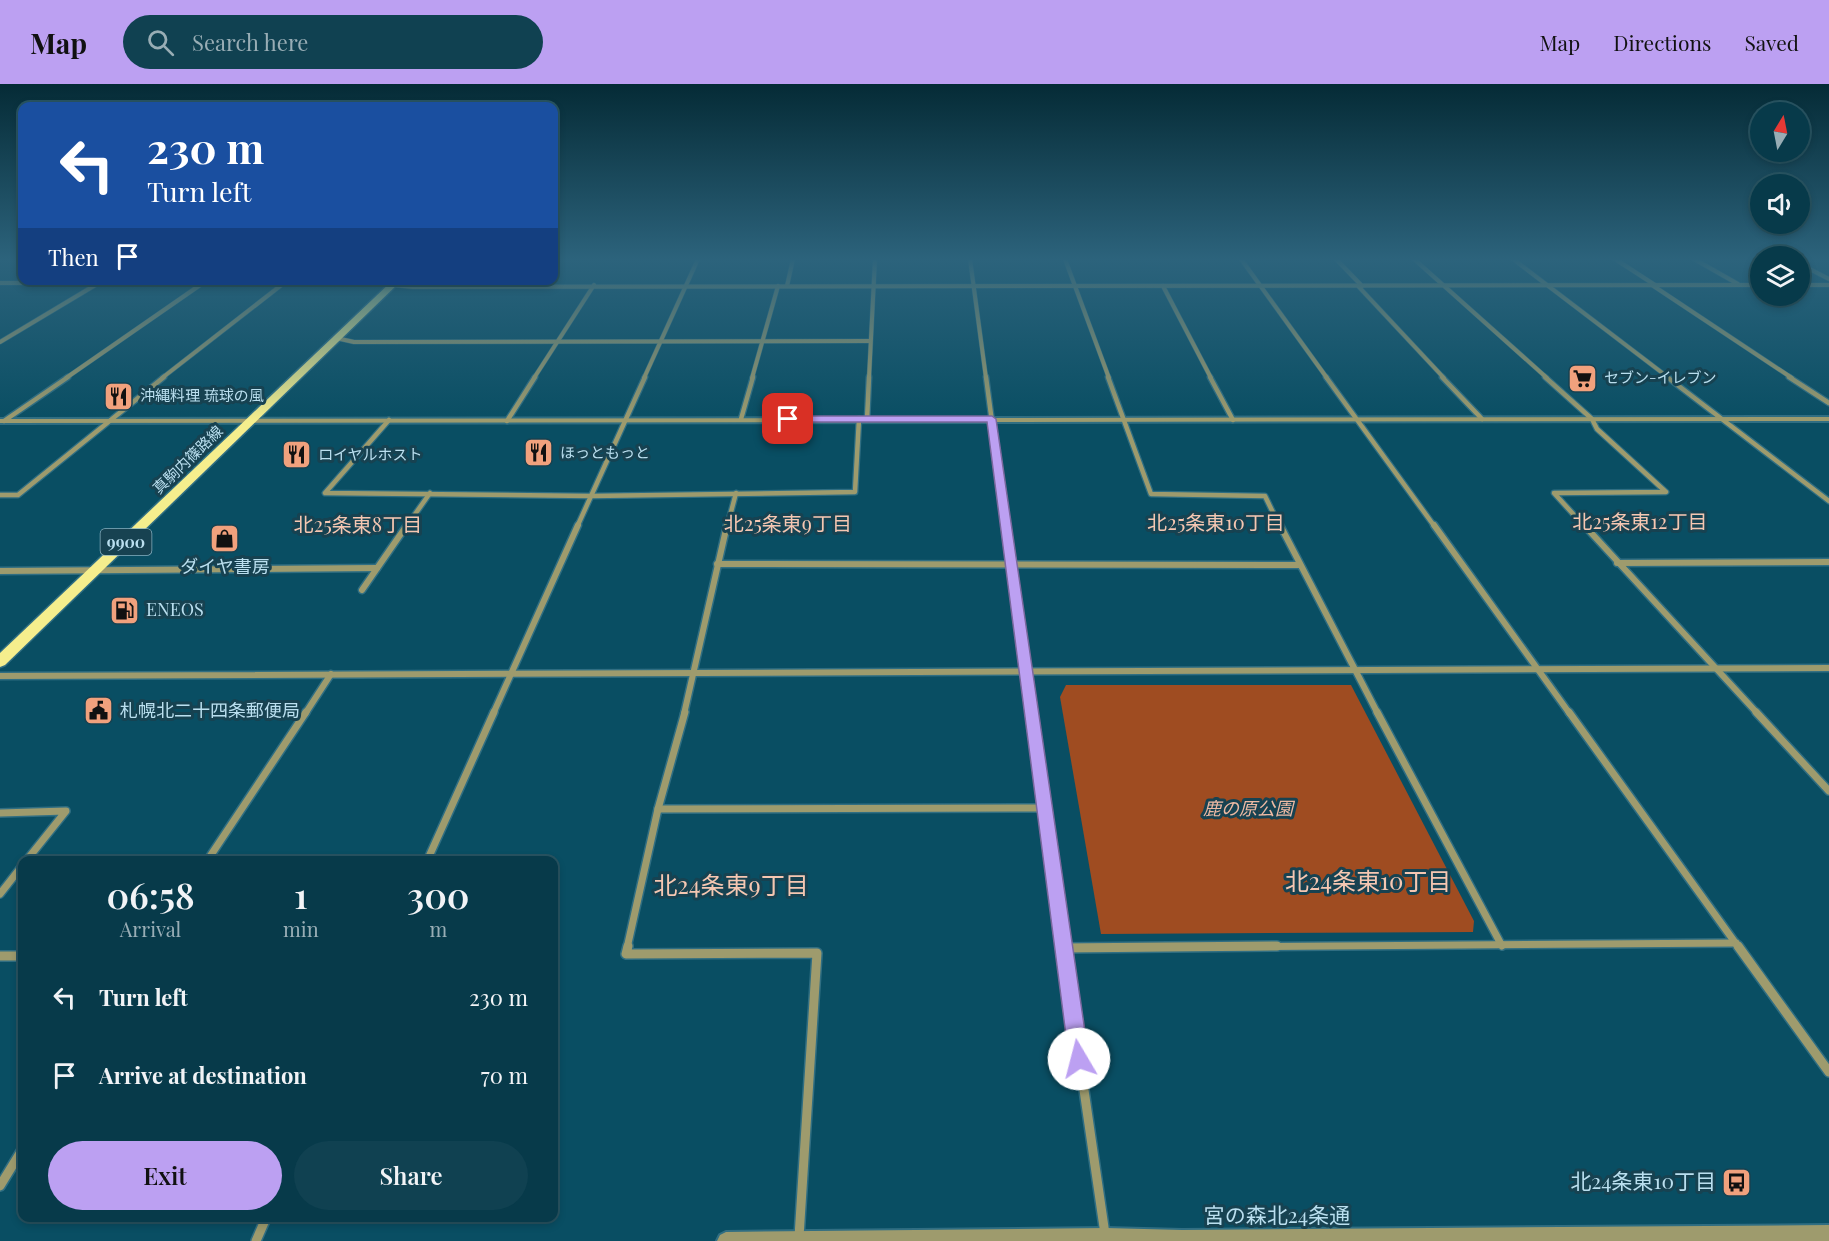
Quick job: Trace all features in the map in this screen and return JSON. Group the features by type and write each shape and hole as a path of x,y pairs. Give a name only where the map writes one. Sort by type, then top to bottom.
{"main road":[{"name":"真駒内篠路線","path":"0,662 363,313"}],"street":[{"path":"0,342 48,313"},
{"path":"2,421 160,313"},
{"path":"0,495 18,495 106,422 246,313"},
{"path":"507,421 577,313"},
{"path":"430,856 673,313"},
{"path":"741,419 772,313"},
{"path":"389,420 325,493 591,496 855,492 871,313"},
{"path":"978,313 1044,808 1106,1239"},
{"path":"1085,313 1151,494 1265,496 1299,565 1502,946"},
{"path":"1177,313 1233,420"},
{"path":"1280,313 1829,1072"},
{"path":"1385,313 1482,419"},
{"path":"1474,313 1592,419 1597,429 1666,492 1554,493 1829,791"},
{"path":"1585,313 1829,501"},
{"path":"1695,313 1829,403"},
{"path":"336,338 354,342 869,341"},
{"path":"2,421 1829,419"},
{"path":"362,590 430,493"},
{"path":"736,493 717,564 695,672 658,809 626,954 817,953 798,1239"},
{"path":"1617,563 1829,562"},
{"path":"717,564 1299,565"},
{"path":"0,571 377,568"},
{"path":"0,676 1829,668"},
{"path":"210,856 331,674"},
{"path":"658,809 1044,808"},
{"path":"0,813 66,811 31,856"},
{"path":"0,894 18,871"},
{"path":"1064,948 1736,943"},
{"path":"0,956 18,956"},
{"path":"0,1186 18,1157"},
{"path":"256,1241 264,1222"},
{"name":"宮の森北24条通","path":"726,1241 1415,1239 1829,1234"}],"green space":[{"name":"鹿の原公園","path":"1066,685 1351,685 1474,921 1473,932 1101,934 1060,697"}],"place":[{"name":"セブン-イレブン","path":"1583,378"},
{"name":"沖縄料理 琉球の風","path":"119,396"},
{"name":"ほっともっと","path":"539,453"},
{"name":"ロイヤルホスト","path":"297,455"},
{"name":"ダイヤ書房","path":"225,538"},
{"name":"ENEOS","path":"125,610"},
{"name":"札幌北二十四条郵便局","path":"99,711"},
{"name":"北24条東10丁目","path":"1737,1182"}],"district":[{"name":"北25条東12丁目","path":"1640,522"},
{"name":"北25条東10丁目","path":"1216,523"},
{"name":"北25条東9丁目","path":"788,524"},
{"name":"北25条東8丁目","path":"358,525"},
{"name":"北24条東10丁目","path":"1368,882"},
{"name":"北24条東9丁目","path":"731,886"}],"route":[{"path":"788,419 992,419 1079,1059"}]}
